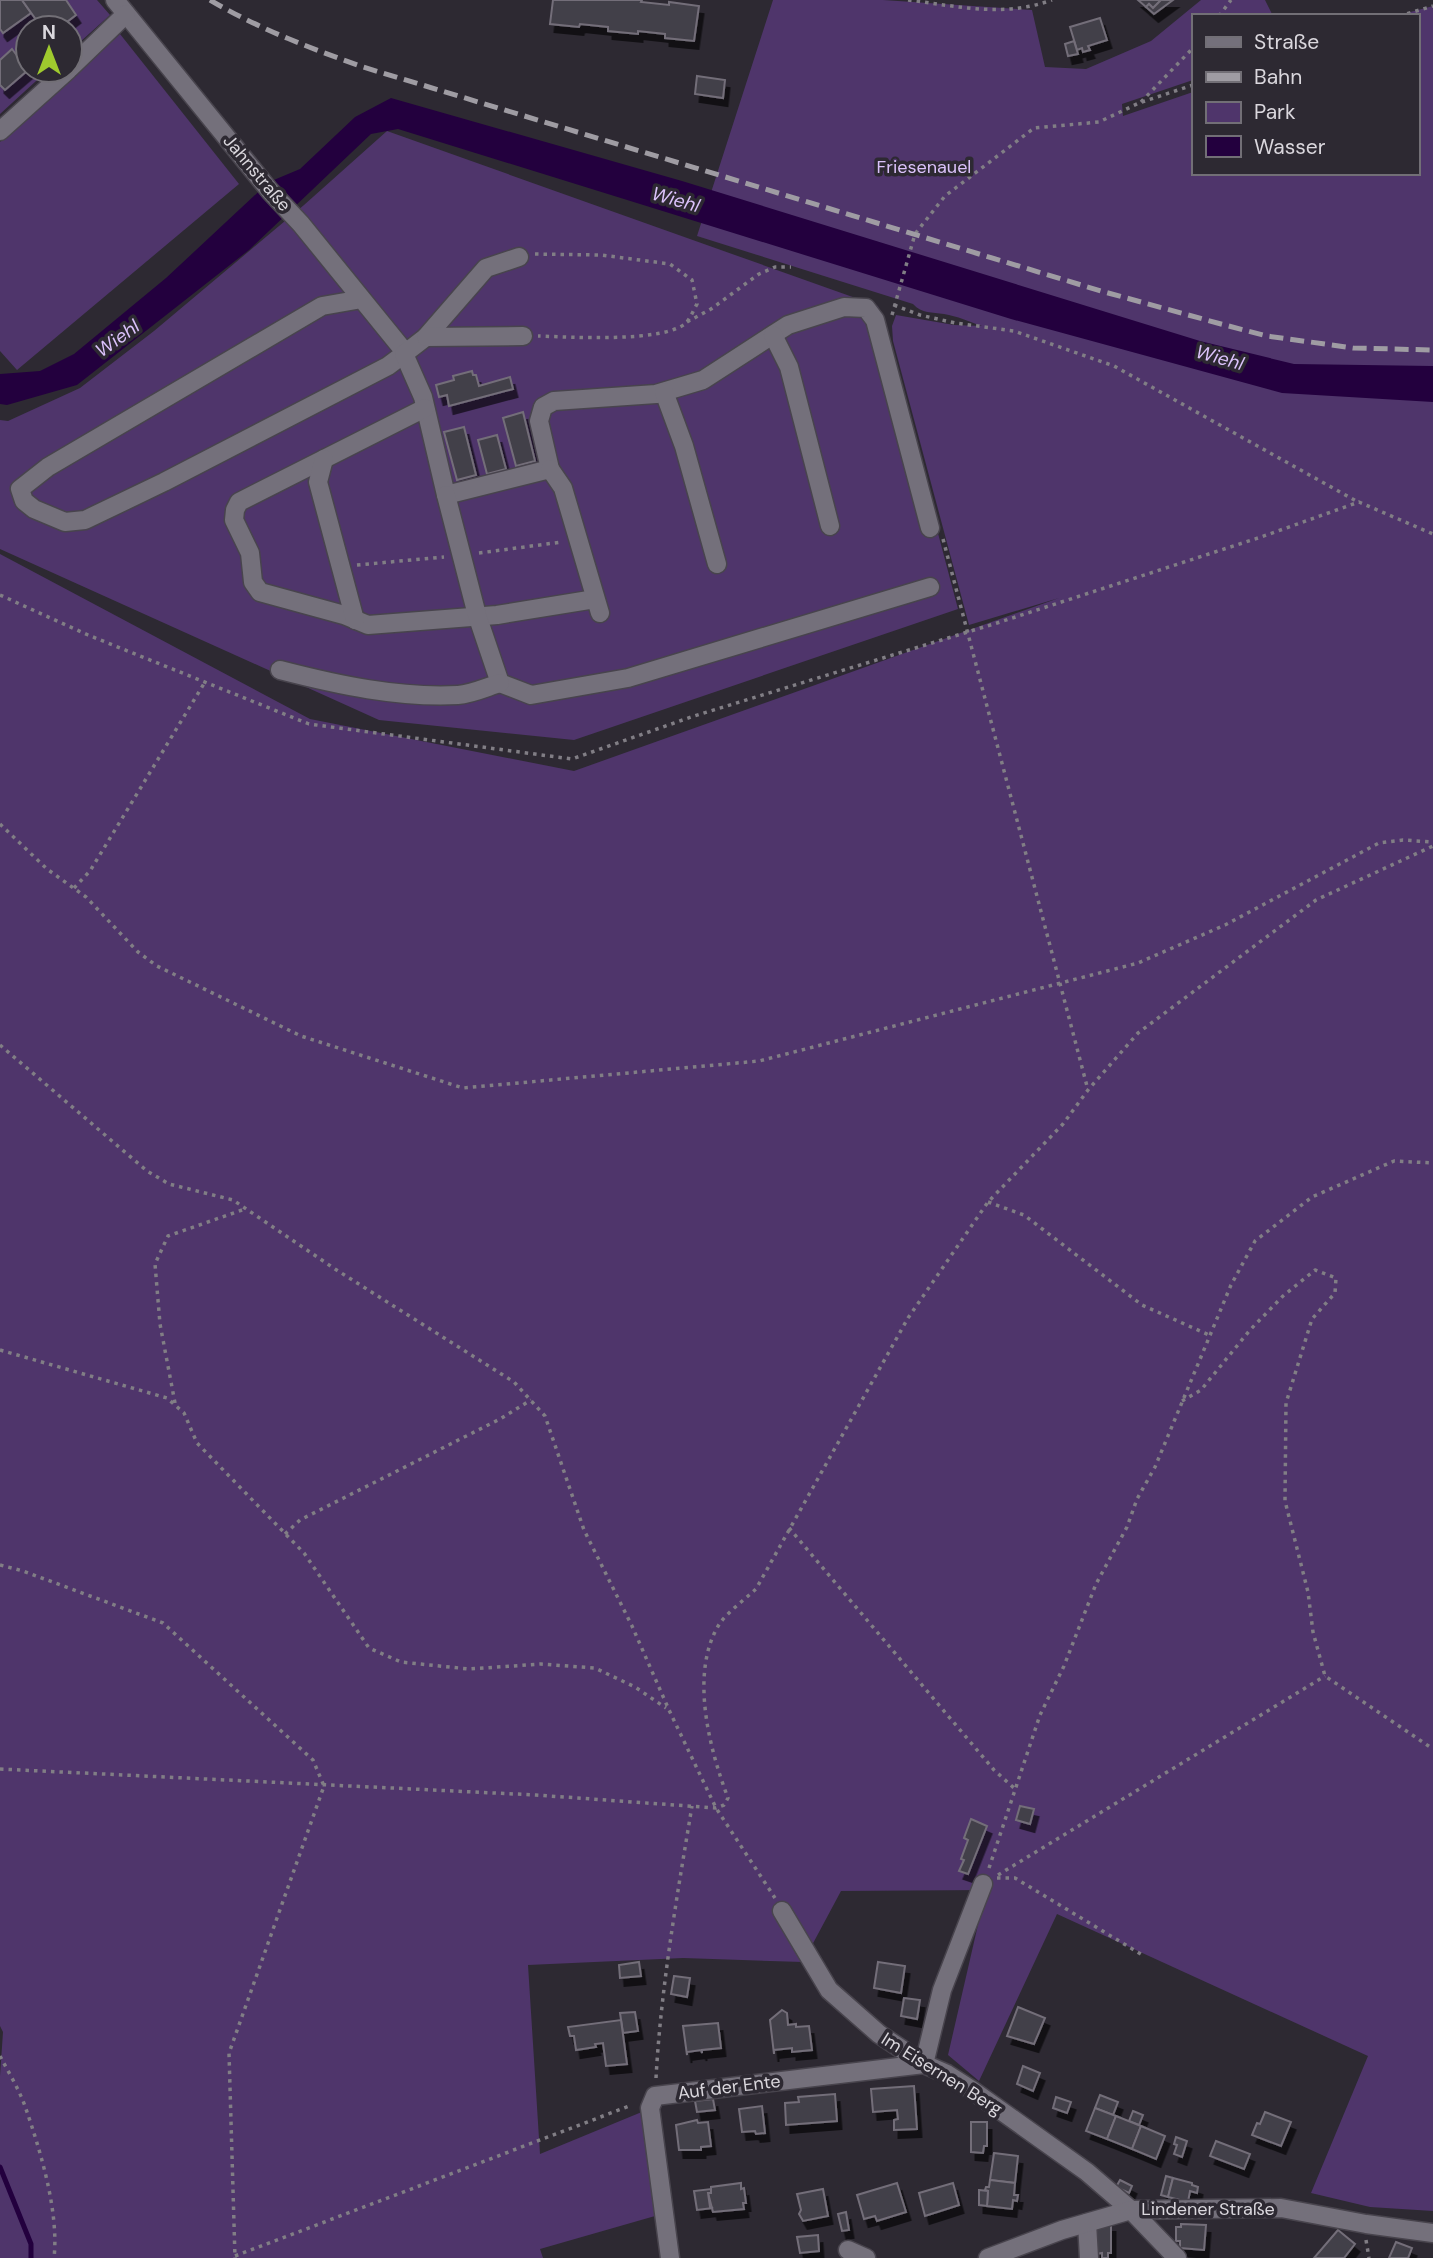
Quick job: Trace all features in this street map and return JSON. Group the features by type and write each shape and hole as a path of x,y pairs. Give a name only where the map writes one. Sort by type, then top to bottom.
{"street":[{"path":"84,51 120,7"},
{"name":"Jahnstraße","path":"120,7 402,350 423,397 477,615 500,683"},
{"path":"0,131 52,84"},
{"path":"362,299 322,306 48,467 20,489 24,501 34,509 65,522 85,520 164,482 388,366 402,350 426,337 486,268 519,257"},
{"path":"425,408 239,502 234,520 250,553 253,582 260,592 369,625 597,606 563,488 550,469 539,421 543,407 554,401 664,392 703,380 788,325 844,307 866,308 876,320 930,528"},
{"path":"773,335 789,368 830,526"},
{"path":"426,337 523,336"},
{"path":"664,392 684,446 717,564"},
{"path":"324,459 318,482 355,620"},
{"path":"446,495 550,469"},
{"path":"280,670 388,693 460,695 500,683 531,695 628,678 930,587"},
{"path":"924,2064 942,1990 989,1880"},
{"name":"Im Eisernen Berg","path":"782,1911 829,1990 879,2034 924,2064 947,2074 972,2090 1087,2172 1131,2210 1177,2258"},
{"name":"Auf der Ente","path":"670,2258 650,2108 655,2096 924,2064"},
{"name":"Lindener Straße","path":"988,2258 1062,2230 1131,2210 1281,2208 1433,2233"},
{"path":"1087,2223 1089,2258"},
{"path":"848,2250 866,2258"}],"path":[{"path":"908,0 981,11 1031,7 1052,0"},
{"path":"1406,14 1433,6"},
{"path":"1139,103 1192,49"},
{"path":"1192,85 1139,103 1099,122 1034,128 945,196 915,234 894,305 920,315 955,323 1014,331 1114,366 1359,502 1433,534"},
{"path":"519,257 537,254 601,255 670,264 692,280 697,304 685,323"},
{"path":"523,336 621,338 657,334 711,309 759,274 775,267 790,267"},
{"path":"0,596 88,635 309,723 572,759 694,716 966,632 1261,537 1359,502"},
{"path":"966,632 1088,1090"},
{"path":"74,888 90,871 205,682"},
{"path":"0,824 47,869 86,897 138,951 157,966 301,1036 463,1088 760,1061 1138,963 1225,925 1379,844 1403,839 1433,844"},
{"path":"0,1769 536,1795 716,1808 724,1805 728,1798 712,1748 704,1703 709,1644 722,1621 756,1589 908,1318 988,1202 1063,1124 1088,1090 1138,1033 1316,900 1433,844"},
{"path":"0,1045 147,1171 169,1184 233,1200 514,1382 531,1400 545,1416 584,1530 632,1626 668,1710 716,1808 782,1911"},
{"path":"989,1880 1014,1788 1040,1715 1064,1666 1096,1584 1155,1467 1231,1285 1255,1241 1312,1197 1394,1161 1433,1163"},
{"path":"988,1202 1024,1215 1142,1305 1209,1335"},
{"path":"175,1405 160,1324 155,1264 168,1236 245,1209"},
{"path":"1180,1402 1201,1390 1250,1330 1283,1296 1315,1270 1336,1278 1335,1293 1312,1319 1286,1403 1285,1501 1308,1592 1313,1632 1325,1676 1433,1749"},
{"path":"0,1350 167,1398 184,1413 197,1443 304,1553 369,1648 401,1662 469,1669 541,1664 595,1668 635,1687 668,1710"},
{"path":"285,1534 300,1520 500,1419 531,1400"},
{"path":"789,1528 994,1770 1014,1788"},
{"path":"0,1564 23,1570 163,1623 313,1760 324,1786 229,2053 235,2257 655,2096 658,2043 692,1806"},
{"path":"989,1880 1325,1676"},
{"path":"989,1880 1015,1878 1144,1956"},
{"path":"0,2056 26,2107 49,2191 56,2244 54,2258"}],"green space":[{"path":"0,0 97,0 110,15 84,38 84,14 14,14 14,84 33,84 0,114"},
{"name":"Friesenauel","path":"773,0 883,0 1032,10 1045,67 1086,69 1151,41 1201,0 1265,0 1272,14 1192,14 1192,80 1122,104 1123,116 1192,92 1192,175 1419,175 1419,14 1403,14 1433,6 1433,2211 1370,2207 1311,2193 1368,2056 1057,1914 979,2081 948,2055 986,1890 841,1891 803,1962 683,1958 528,1965 540,2154 649,2109 662,2214 540,2249 543,2258 0,2258 0,2076 3,2032 0,2026 0,554 310,719 574,771 1059,598 969,625 893,341 892,326 896,315 954,325 982,326 954,316 924,311 913,304 697,236"},
{"path":"120,34 239,184 17,370 0,351 0,142 64,84 84,84 84,66"},
{"path":"387,131 878,306 958,609 574,740 379,720 0,549 0,420 8,421 80,388 154,331"}],"water":[{"name":"Wiehl","path":"391,98 682,181 1200,341 1294,364 1433,366 1433,402 1282,393 1011,319 398,129 371,134 249,250 77,385 7,405 0,404 0,374 40,371 74,354 166,278 269,182 300,169 355,117"}],"building":[{"path":"0,0 22,0 31,13 14,14 14,25 3,33 0,29"},
{"path":"22,0 66,0 75,14 32,14"},
{"path":"553,0 642,0 641,2 699,6 694,41 665,38 665,34 608,31 608,27 550,24"},
{"path":"1138,0 1161,0 1153,8 1149,4 1146,7"},
{"path":"1161,0 1173,0 1154,14 1146,7 1149,4 1153,8"},
{"path":"1100,18 1107,40 1088,46 1090,50 1077,50 1070,27"},
{"path":"1074,41 1078,54 1068,56 1065,44"},
{"path":"12,49 14,52 14,82 5,90 0,85 0,60"},
{"path":"697,76 725,80 723,98 695,94"},
{"path":"472,371 479,386 510,377 513,389 449,406 447,395 439,397 436,385 454,380 453,376"},
{"path":"523,412 535,461 516,466 503,418"},
{"path":"464,427 476,475 457,480 444,432"},
{"path":"497,435 506,469 487,474 478,440"},
{"path":"1020,1806 1034,1809 1030,1824 1016,1820"},
{"path":"971,1819 987,1826 968,1874 959,1871 968,1840 964,1838"},
{"path":"639,1962 641,1976 620,1978 619,1965"},
{"path":"878,1962 905,1966 901,1993 874,1988"},
{"path":"674,1976 690,1978 687,1997 671,1994"},
{"path":"904,1998 920,2000 917,2019 901,2016"},
{"path":"1018,2007 1045,2018 1034,2044 1007,2036"},
{"path":"782,2010 787,2013 788,2025 809,2026 812,2050 792,2052 792,2048 774,2050 774,2054 770,2020"},
{"path":"635,2012 638,2031 623,2033 620,2013"},
{"path":"621,2020 627,2064 606,2066 603,2043 595,2044 596,2047 576,2050 574,2036 570,2036 568,2027"},
{"path":"718,2023 721,2048 702,2050 702,2053 701,2050 687,2052 687,2055 683,2026"},
{"path":"1023,2066 1040,2073 1033,2091 1017,2084"},
{"path":"914,2086 917,2129 894,2130 894,2120 898,2119 897,2110 873,2112 871,2089"},
{"path":"835,2094 837,2121 786,2125 785,2103 799,2102 798,2097"},
{"path":"1100,2095 1118,2102 1113,2115 1095,2108"},
{"path":"1056,2097 1071,2102 1067,2113 1053,2108"},
{"path":"713,2099 715,2110 697,2112 695,2101"},
{"path":"762,2106 765,2133 742,2132 739,2109"},
{"path":"1095,2108 1116,2116 1107,2139 1086,2131"},
{"path":"1133,2111 1143,2115 1139,2125 1129,2121"},
{"path":"1265,2112 1291,2122 1281,2146 1252,2135"},
{"path":"1116,2116 1141,2126 1132,2149 1107,2139"},
{"path":"697,2120 698,2123 708,2122 711,2146 701,2147 701,2150 679,2150 676,2125"},
{"path":"971,2122 987,2122 987,2146 984,2146 983,2153 971,2152"},
{"path":"1141,2126 1165,2136 1156,2159 1132,2149"},
{"path":"1176,2137 1187,2141 1182,2157 1174,2154"},
{"path":"1216,2141 1250,2154 1244,2169 1210,2156"},
{"path":"994,2153 1018,2156 1015,2183 990,2180"},
{"path":"1166,2176 1173,2178 1168,2197 1161,2195"},
{"path":"1173,2178 1198,2187 1197,2193 1190,2191 1188,2202 1168,2197"},
{"path":"990,2180 1015,2183 1014,2195 1018,2195 1017,2201 1013,2200 1012,2209 987,2206 988,2191 985,2190 989,2187"},
{"path":"1120,2180 1132,2186 1129,2193 1116,2187"},
{"path":"741,2183 746,2203 743,2203 744,2209 713,2212 708,2193 711,2193 711,2187"},
{"path":"897,2183 906,2212 877,2221 875,2216 864,2219 857,2195"},
{"path":"953,2183 959,2205 925,2216 919,2193"},
{"path":"711,2189 711,2193 708,2193 710,2207 713,2208 697,2210 694,2191"},
{"path":"823,2189 828,2216 803,2221 799,2214 801,2210 797,2194"},
{"path":"979,2190 988,2191 987,2206 979,2205"},
{"path":"846,2212 849,2230 842,2231 838,2214"},
{"path":"1097,2224 1111,2224 1111,2253 1108,2253 1108,2258 1102,2258 1102,2253 1096,2254"},
{"path":"1181,2224 1206,2225 1204,2250 1180,2248 1180,2241 1176,2241 1176,2227 1181,2227"},
{"path":"1338,2230 1355,2244 1344,2258 1314,2258"},
{"path":"818,2235 819,2251 800,2253 797,2237"},
{"path":"1396,2242 1412,2248 1408,2258 1389,2258"}],"waterway":[{"path":"0,2167 31,2244 31,2258"}],"railway":[{"path":"210,0 266,29 363,67 1101,291 1267,336 1353,348 1433,350"}]}
